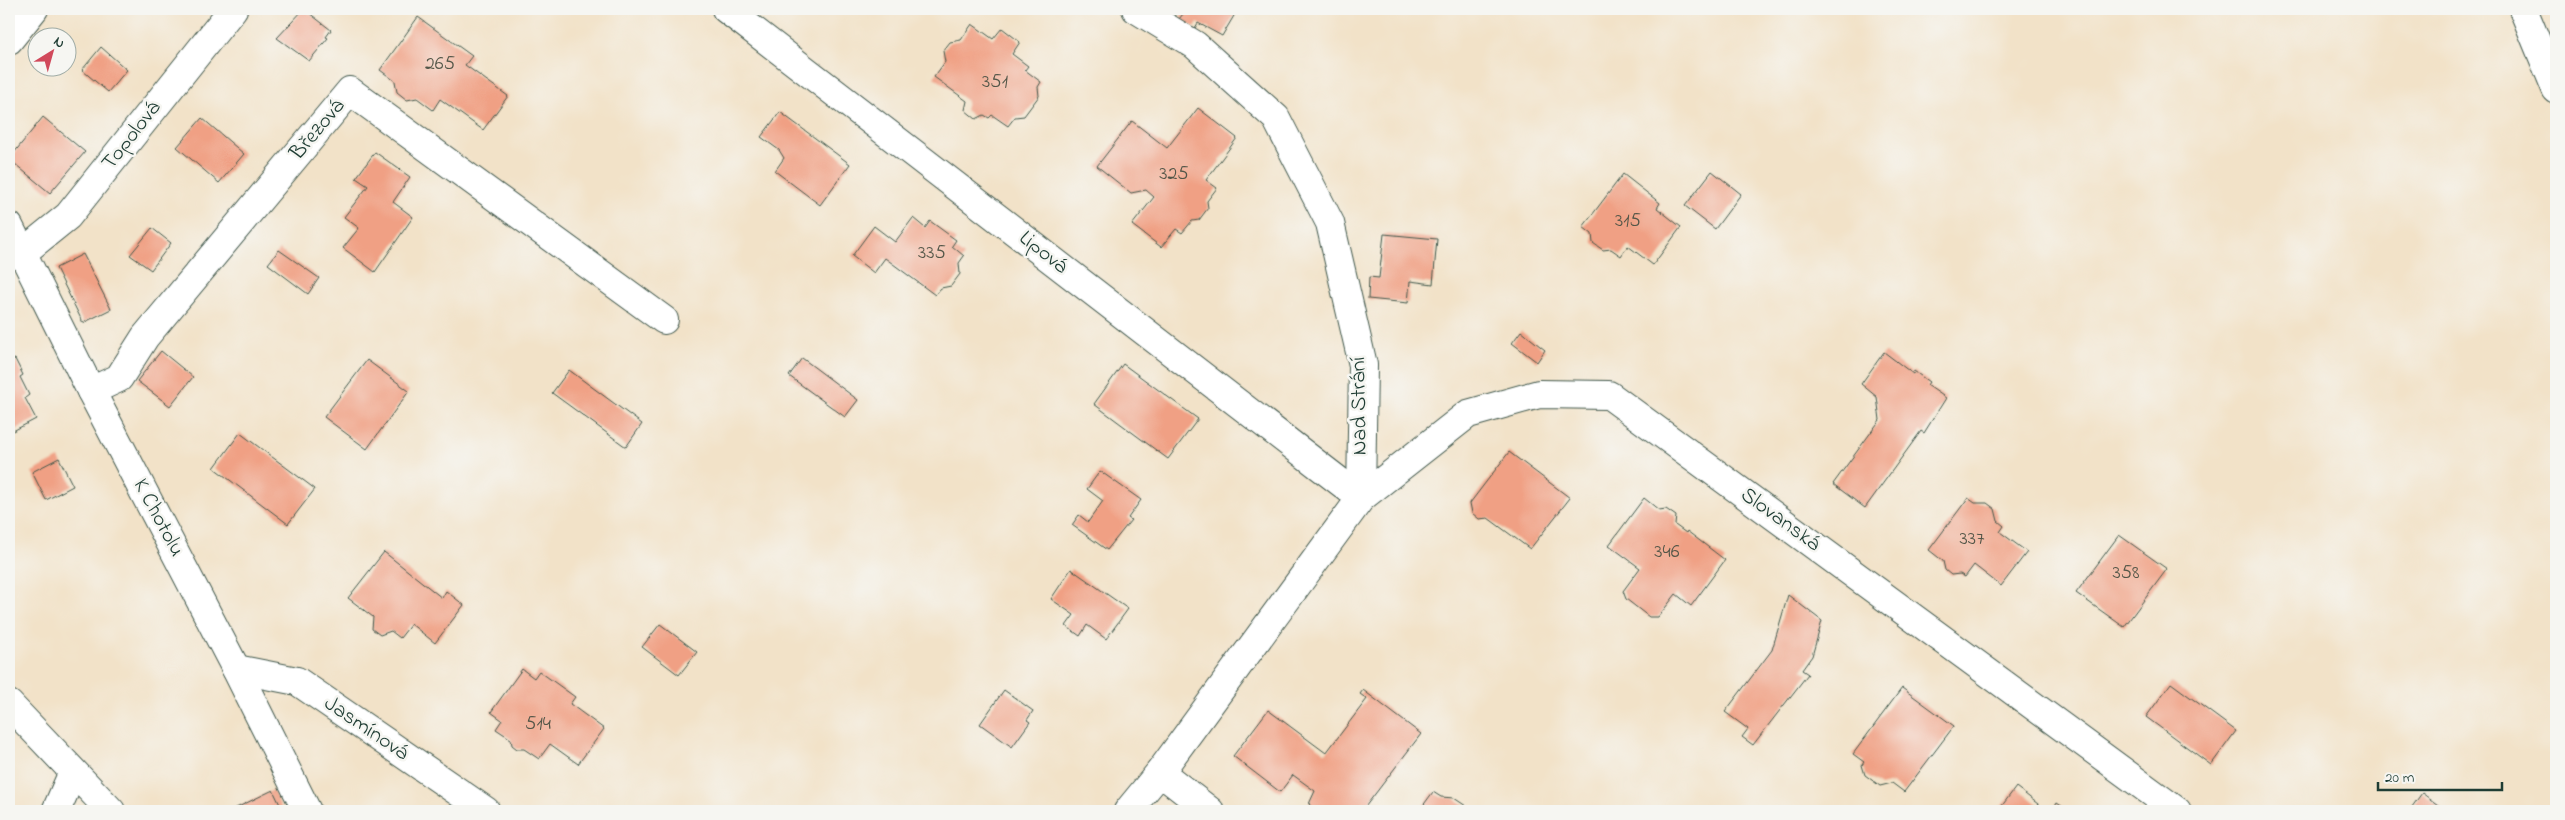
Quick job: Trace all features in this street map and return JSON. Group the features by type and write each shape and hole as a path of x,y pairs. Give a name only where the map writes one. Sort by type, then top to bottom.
{"street":[{"path":"9,40 34,9"},
{"name":"Topolová","path":"21,254 68,216 233,9"},
{"name":"Lipová","path":"726,9 1361,498"},
{"name":"Nad Strání","path":"1136,9 1195,45 1276,118 1330,224 1363,365 1361,498"},
{"path":"2523,9 2556,89"},
{"name":"Březová","path":"92,391 119,378 145,337 350,91 664,320"},
{"name":"K Chotolu","path":"9,226 21,254 236,668 306,811"},
{"name":"Slovanská","path":"1361,498 1468,414 1539,394 1609,395 2177,811"},
{"path":"1128,811 1160,772 1361,498"},
{"name":"Jasmínová","path":"236,668 296,681 486,811"},
{"path":"9,704 111,811"},
{"path":"56,811 73,772"},
{"path":"1160,772 1210,811"}],"building":[{"path":"304,9 331,30 326,37 328,38 309,61 277,38"},
{"path":"1174,9 1238,9 1222,36 1198,23 1195,28 1179,19 1183,14"},
{"path":"418,17 472,56 465,65 508,96 483,130 440,99 433,110 417,98 407,100 397,92 395,81 380,70"},
{"path":"972,24 993,39 1002,28 1020,42 1012,54 1028,66 1025,70 1041,82 1038,87 1039,96 1024,116 1015,117 1008,126 992,115 989,118 984,115 976,119 965,110 967,101 934,77 945,62 943,51 950,42 961,40"},
{"path":"101,47 127,70 108,92 82,70"},
{"path":"1198,108 1237,138 1206,180 1217,188 1207,201 1208,208 1199,220 1192,221 1182,233 1176,229 1161,247 1132,225 1154,197 1146,190 1131,193 1097,166 1132,121 1167,148"},
{"path":"780,112 850,164 820,205 775,171 784,158 779,150 761,137"},
{"path":"43,117 85,152 50,193 9,159"},
{"path":"202,118 244,154 219,183 177,147"},
{"path":"375,152 410,177 393,202 413,217 375,272 343,248 359,228 344,217 368,186 356,178"},
{"path":"1712,171 1741,194 1715,229 1685,206"},
{"path":"1623,174 1660,203 1657,208 1681,227 1653,265 1628,246 1621,256 1611,249 1603,250 1593,243 1592,234 1583,227"},
{"path":"913,218 925,228 930,221 956,240 952,246 964,256 959,263 960,274 951,286 941,288 935,295 885,258 874,273 852,256 874,226 895,242"},
{"path":"152,228 171,243 151,270 130,255"},
{"path":"1384,234 1437,239 1433,284 1410,281 1408,303 1368,299 1369,277 1379,278"},
{"path":"279,250 319,278 308,294 268,264"},
{"path":"83,254 111,309 83,323 56,268"},
{"path":"1521,331 1545,350 1537,362 1512,343"},
{"path":"161,351 193,377 170,406 137,381"},
{"path":"1884,352 1913,374 1914,371 1929,382 1927,385 1946,398 1924,433 1921,431 1865,508 1833,484 1880,420 1877,397 1861,384"},
{"path":"9,354 12,360 15,359 23,375 20,377 29,395 25,398 36,419 9,433"},
{"path":"802,358 858,400 845,417 789,376"},
{"path":"367,360 409,391 367,449 324,417"},
{"path":"1123,364 1198,419 1168,459 1094,404"},
{"path":"569,370 642,424 626,447 552,393"},
{"path":"240,433 315,489 288,524 214,468"},
{"path":"1509,452 1570,498 1530,549 1488,518 1479,519 1472,513 1470,503"},
{"path":"59,458 73,486 46,500 32,472"},
{"path":"1100,471 1141,500 1128,518 1131,520 1107,550 1072,525 1079,515 1088,522 1103,501 1087,489"},
{"path":"1644,498 1659,510 1666,509 1676,516 1675,525 1686,533 1687,531 1725,560 1691,606 1676,594 1658,617 1649,617 1626,599 1623,591 1640,568 1609,545"},
{"path":"1968,498 1975,503 1987,503 1995,509 1998,521 2004,526 2000,532 2027,552 2001,586 1974,565 1965,577 1960,574 1951,575 1945,570 1943,561 1929,550"},
{"path":"2119,535 2167,569 2124,627 2076,593"},
{"path":"384,552 442,598 446,591 464,605 435,643 411,624 400,638 391,631 380,635 372,629 373,617 348,598"},
{"path":"1071,569 1128,609 1106,639 1087,625 1080,636 1066,626 1074,615 1051,599"},
{"path":"1788,595 1822,621 1812,656 1802,670 1808,674 1753,745 1742,737 1748,729 1725,712 1772,650"},
{"path":"660,624 697,652 679,675 642,647"},
{"path":"522,669 534,678 539,671 575,697 570,704 604,729 578,764 550,744 539,759 524,749 517,749 512,745 511,739 496,729 502,720 491,712"},
{"path":"2171,683 2236,731 2211,765 2146,717"},
{"path":"1902,688 1954,726 1904,792 1892,783 1880,786 1865,775 1862,765 1864,762 1853,754"},
{"path":"1004,690 1033,711 1027,720 1030,722 1012,747 980,724"},
{"path":"1363,690 1421,734 1362,811 1315,811 1309,804 1315,791 1293,775 1280,792 1233,756 1268,710 1326,753 1367,699 1360,694"},
{"path":"2016,787 2047,811 1998,811"},
{"path":"273,790 283,811 230,811"},
{"path":"1433,792 1441,797 1454,798 1466,806 1468,811 1419,811"},
{"path":"2422,793 2446,811 2409,811"},
{"path":"2057,803 2069,811 2052,811"}]}
